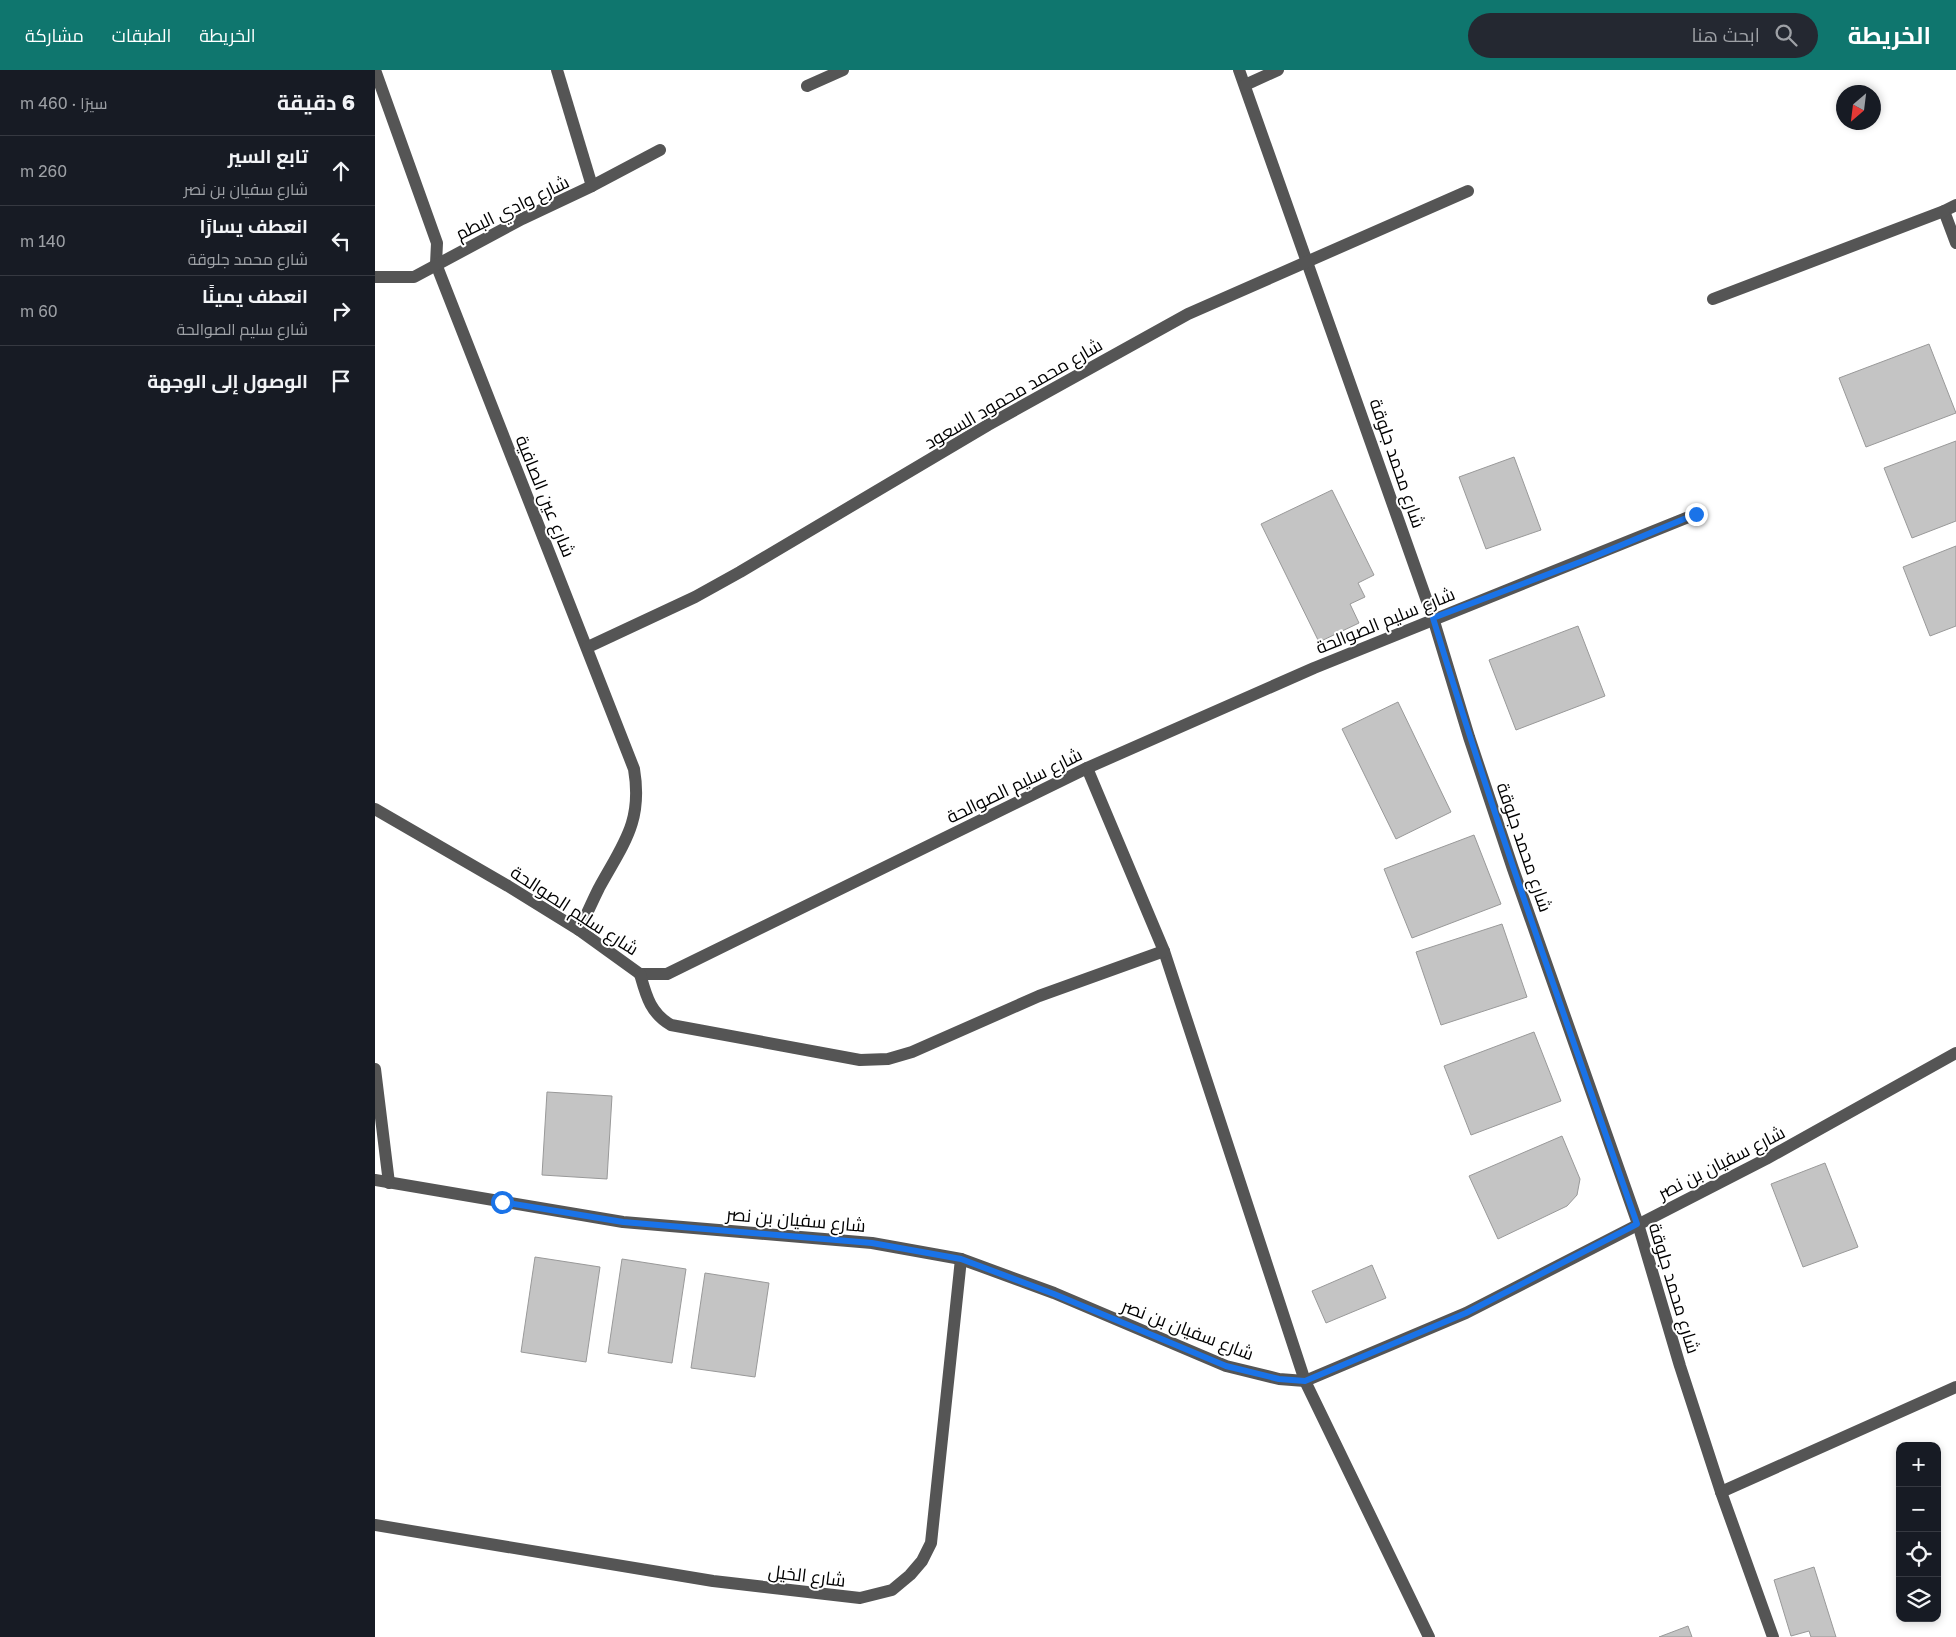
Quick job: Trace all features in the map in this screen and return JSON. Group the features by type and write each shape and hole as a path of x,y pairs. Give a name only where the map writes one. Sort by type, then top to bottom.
{"street":[{"name":"شارع عين الصافية","path":"375,70 437,243 436,264 588,647 634,769 638,791 636,813 626,842 599,888 579,930"},
{"path":"557,70 593,186"},
{"path":"807,86 843,70"},
{"name":"شارع محمد جلوقة","path":"1239,70 1433,618 1469,737 1513,869 1637,1224 1721,1492 1773,1637"},
{"path":"1245,85 1279,70"},
{"name":"شارع وادي البطم","path":"375,277 414,277 522,219 593,186 660,150"},
{"name":"شارع محمد محمود السعود","path":"588,647 695,597 988,425 1188,314 1307,260 1468,191"},
{"path":"1713,299 1956,205"},
{"path":"1944,211 1956,243"},
{"name":"شارع سليم الصوالحة","path":"375,809 579,930 640,974 667,974 1087,768 1433,618 1588,559 1696,514"},
{"path":"1087,768 1164,951 1305,1381 1429,1637"},
{"path":"640,974 651,1007 660,1019 671,1025 860,1060 888,1058 912,1052 1039,996 1164,951"},
{"name":"شارع سفيان بن نصر","path":"375,1180 623,1222 872,1243 961,1259 1054,1294 1226,1366 1279,1379 1305,1381 1466,1313 1766,1159 1956,1053"},
{"path":"375,1069 389,1183"},
{"name":"شارع الخيل","path":"375,1525 713,1581 860,1598 892,1590 916,1568 931,1543 961,1259"},
{"path":"1721,1492 1956,1387"}],"building":[{"path":"1929,344 1956,413 1866,447 1839,378"},
{"path":"1956,441 1956,521 1912,538 1884,468"},
{"path":"1514,457 1541,530 1486,549 1459,477"},
{"path":"1332,490 1374,575 1358,583 1365,597 1350,604 1359,623 1319,642 1261,524"},
{"path":"1956,546 1956,626 1930,636 1903,567"},
{"path":"1578,626 1605,696 1516,730 1489,660"},
{"path":"1398,702 1451,812 1396,839 1342,729"},
{"path":"1474,835 1501,904 1412,938 1384,869"},
{"path":"1502,924 1527,997 1441,1025 1416,952"},
{"path":"1534,1032 1561,1101 1471,1135 1444,1066"},
{"path":"547,1092 612,1096 607,1179 542,1175"},
{"path":"1562,1136 1580,1179 1577,1195 1567,1206 1498,1239 1469,1176"},
{"path":"1825,1163 1858,1247 1803,1267 1771,1184"},
{"path":"535,1257 600,1267 586,1362 521,1352"},
{"path":"622,1259 686,1269 672,1363 608,1353"},
{"path":"1372,1265 1386,1298 1326,1323 1312,1291"},
{"path":"705,1273 769,1283 755,1377 691,1368"},
{"path":"1814,1567 1836,1637 1811,1637 1809,1631 1791,1636 1774,1580"},
{"path":"1688,1626 1692,1637 1659,1637"}],"route":[{"path":"502,1202 623,1222 872,1243 961,1259 1054,1294 1168,1344 1226,1366 1279,1379 1305,1381 1466,1313 1637,1224 1513,869 1469,737 1433,618 1588,559 1696,514"}]}
